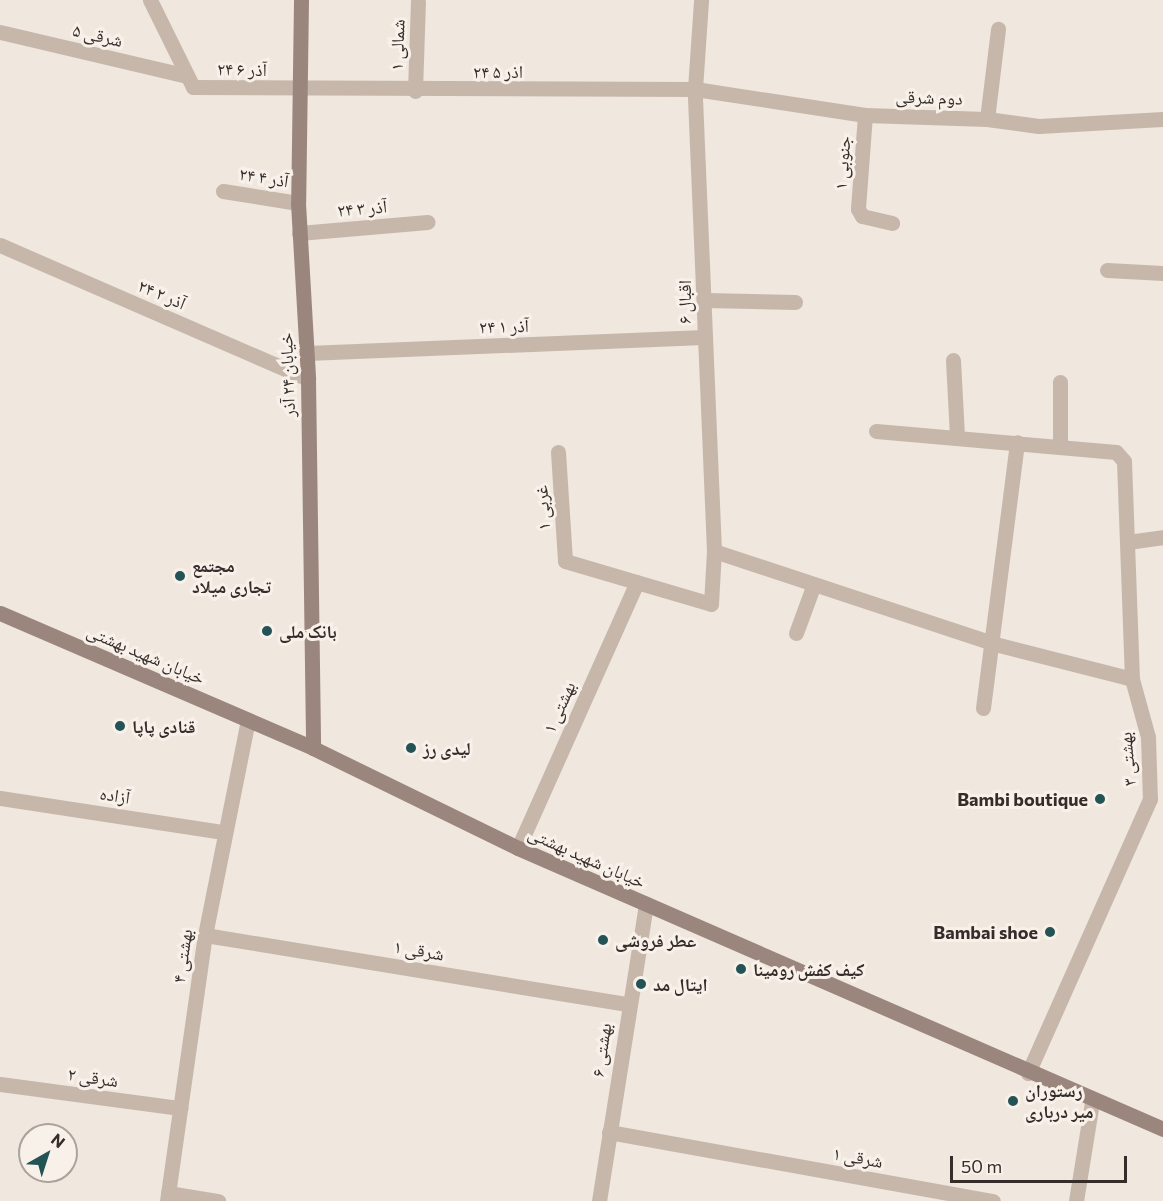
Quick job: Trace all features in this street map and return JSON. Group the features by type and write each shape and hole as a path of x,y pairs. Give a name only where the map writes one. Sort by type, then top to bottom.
{"main road":[{"name":"خیابان ۲۴ آذر","path":"301,0 302,89 298,203 308,379 314,748"},
{"name":"خیابان شهید بهشتی","path":"0,613 314,748 518,848 1092,1102 1163,1129"}],"street":[{"path":"150,0 187,76"},
{"name":"اقبال ۶","path":"637,582 711,604 714,551 695,89 701,0"},
{"name":"۱ شمالی","path":"415,91 418,2"},
{"path":"987,119 998,29"},
{"name":"شرقی ۵","path":"0,32 187,76"},
{"name":"۲۴ آذر ۶","path":"187,76 194,87 302,89"},
{"name":"۲۴ اذر ۵","path":"302,89 415,91 695,89"},
{"name":"دوم شرقی","path":"695,89 865,115 987,119 1039,126 1163,119"},
{"name":"۱ جنوبی","path":"865,115 859,214 892,223"},
{"name":"۲۴ آذر ۴","path":"223,191 298,203"},
{"name":"۲۴ آذر ۳","path":"299,233 428,222"},
{"name":"۲۴ آذر ۲","path":"0,245 308,379"},
{"path":"1107,270 1163,273"},
{"path":"705,300 795,302"},
{"name":"۲۴ آذر ۱","path":"307,353 704,337"},
{"path":"953,360 957,436"},
{"path":"876,431 957,436 1060,447 1060,382"},
{"path":"983,708 995,644 1017,442"},
{"name":"بهشتی ۳","path":"1028,1073 1156,802 1156,735 1132,679 1128,542 1121,455 1060,447"},
{"name":"غربی ۱","path":"558,452 565,561 637,582"},
{"path":"1128,542 1163,537"},
{"path":"714,551 995,644 1132,679"},
{"name":"بهشتی ۱","path":"518,848 637,582"},
{"path":"796,633 814,584"},
{"name":"بهشتی ۴","path":"168,1197 205,935 223,832 248,720"},
{"name":"آزاده","path":"0,798 223,832"},
{"name":"بهشتی ۶","path":"599,1201 627,1004 646,904"},
{"name":"شرقی ۱","path":"205,935 627,1004"},
{"name":"شرقی ۲","path":"0,1084 180,1108"},
{"path":"1076,1201 1092,1102"},
{"name":"شرقی ۱","path":"609,1132 993,1201"},
{"path":"168,1197 218,1201"}],"place":[{"name":"مجتمع تجاری میلاد","path":"180,576"},
{"name":"بانک ملی","path":"267,631"},
{"name":"قنادی پاپا","path":"120,726"},
{"name":"لیدی رز","path":"411,748"},
{"name":"Bambi boutique","path":"1100,799"},
{"name":"Bambai shoe","path":"1050,932"},
{"name":"عطر فروشی","path":"603,940"},
{"name":"کیف کفش رومینا","path":"741,969"},
{"name":"ایتال مد","path":"641,984"},
{"name":"رستوران میر درباری","path":"1013,1101"}]}
